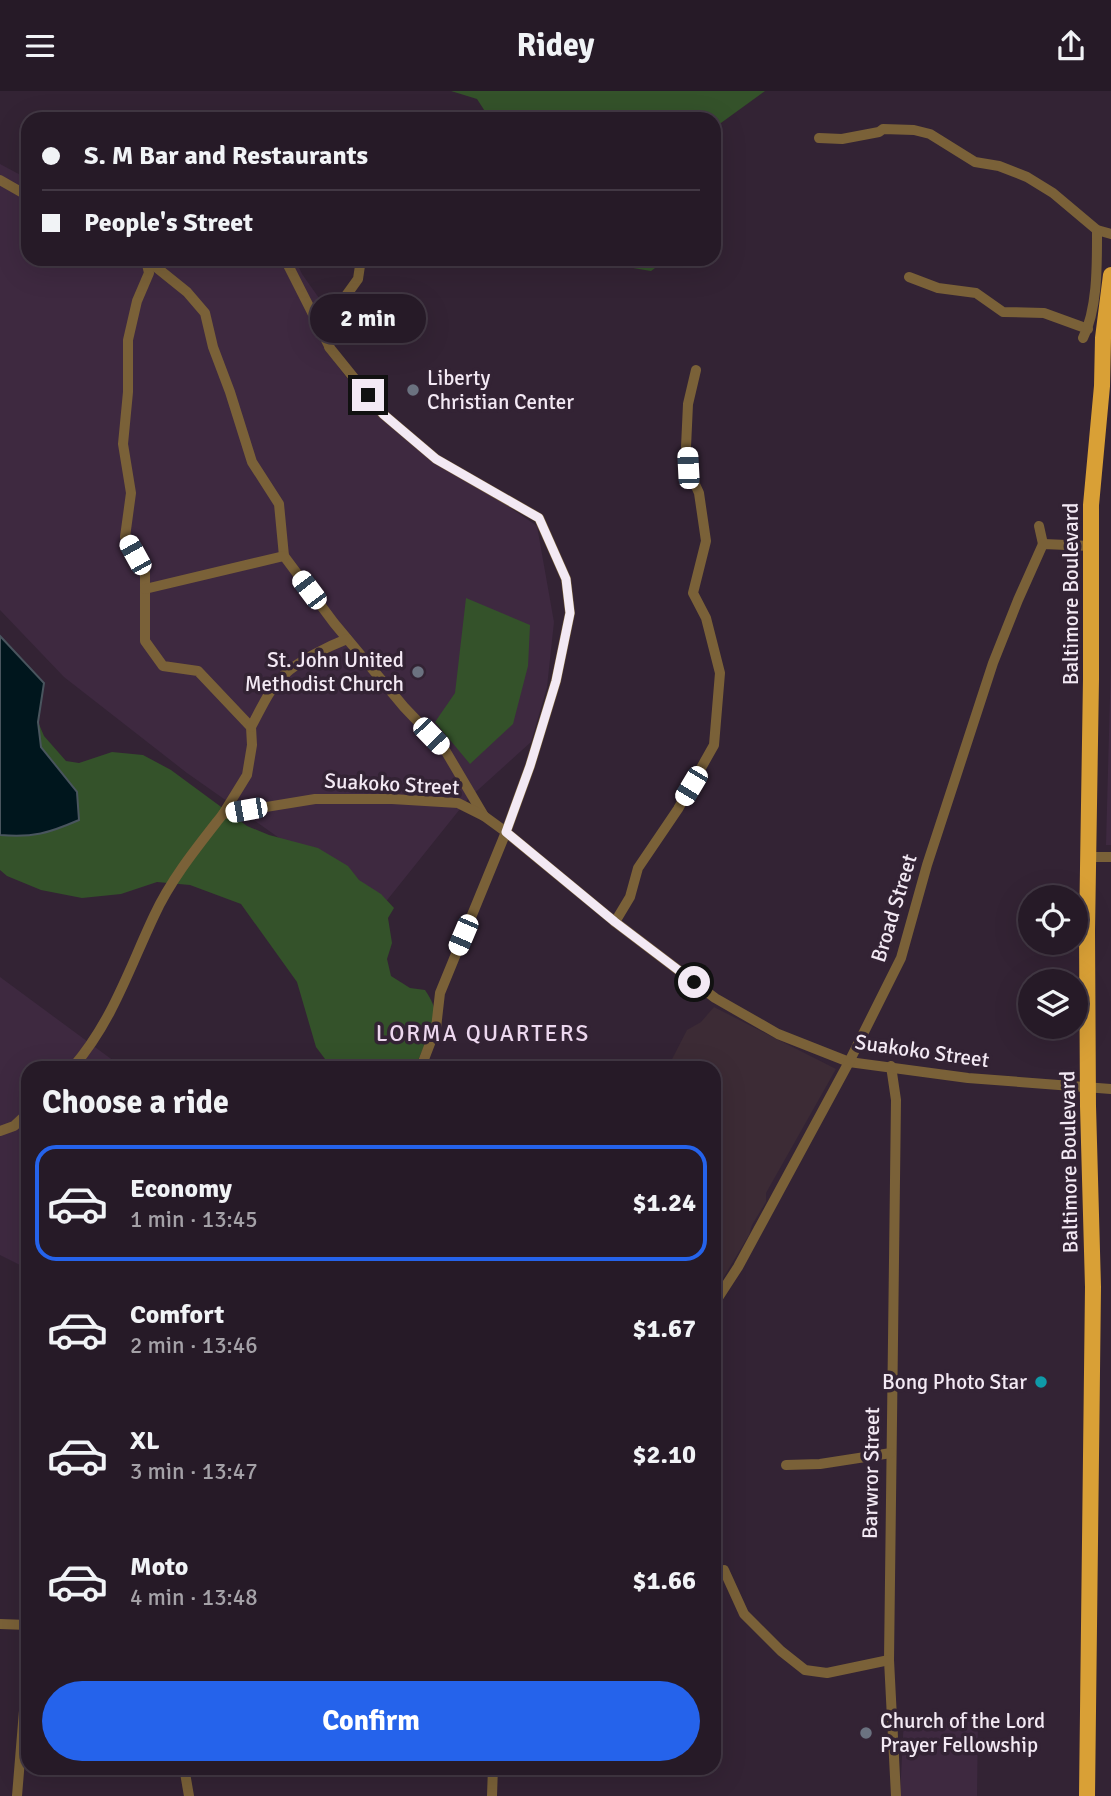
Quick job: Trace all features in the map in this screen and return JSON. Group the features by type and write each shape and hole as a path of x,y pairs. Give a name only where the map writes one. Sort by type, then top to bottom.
{"highway":[{"name":"Baltimore Boulevard","path":"1087,1796 1093,1287 1087,931 1090,857 1091,505 1107,389 1103,338 1111,275"}],"street":[{"path":"819,138 842,139 883,129 914,130 930,134 975,162 999,166 1027,177 1054,193 1097,230 1111,234"},
{"path":"0,180 21,192"},
{"path":"909,277 938,288 976,293 1003,312 1044,313 1086,333 1097,277 1097,230"},
{"path":"148,266 149,273 137,301 128,340 128,392 123,445 131,493 124,537 145,573 145,641 163,666 198,671 251,727"},
{"path":"155,266 187,292 205,313 213,347 252,462 279,504 284,556 347,639 404,707 445,750 484,816"},
{"path":"289,266 330,347 383,414 436,459 539,518 566,579 570,613 556,681 506,832 440,993 436,1028 423,1061"},
{"path":"330,347 335,311 358,279 360,266"},
{"path":"615,922 630,897 638,869 678,809 714,745 720,673 706,618 693,593 706,541 699,493 688,468 688,404 696,370"},
{"path":"1039,526 1043,544 1091,546"},
{"name":"Broad Street","path":"721,1293 738,1267 849,1062 901,958 927,865 993,663 1043,544"},
{"path":"145,589 284,556"},
{"path":"77,1061 119,998 155,914 191,854 223,814 247,775 252,745 251,727 271,690 285,673 347,639"},
{"name":"Suakoko Street","path":"223,814 315,799 392,799 458,803 484,816 506,832 615,922 715,998 778,1034 849,1062 968,1078 1111,1089"},
{"path":"1090,857 1111,857"},
{"name":"Barwror Street","path":"891,1066 895,1100 889,1660 896,1796"},
{"path":"0,1131 15,1126 21,1120"},
{"path":"786,1465 820,1464 891,1453"},
{"path":"724,1570 744,1614 781,1651 805,1670 827,1673 889,1660"},
{"path":"0,1624 21,1625"},
{"path":"17,1796 21,1747"},
{"path":"185,1775 189,1796"},
{"path":"492,1796 493,1775"}],"shaded area":[{"path":"0,164 21,175 21,266 298,266 336,322 334,361 353,386 418,445 537,526 554,622 547,687 531,742 468,799 380,909 187,773 64,677 0,610"},
{"path":"1111,659 1111,845 1106,845"},
{"path":"0,977 114,1061 21,1061 21,1266 0,1255"},
{"path":"714,1007 836,1069 766,1193 766,1202 721,1282 721,1061 671,1061 687,1030 701,1022"},
{"path":"904,1717 978,1719 977,1796 900,1796"}],"green space":[{"path":"451,91 765,91 721,123 721,112 485,112 477,99"},
{"path":"621,266 658,266 651,271"},
{"path":"466,598 530,625 528,666 513,724 470,764 435,722 455,693"},
{"path":"38,722 44,736 66,761 79,763 112,752 143,755 171,770 247,826 318,848 348,866 359,880 381,894 394,908 388,918 392,943 387,959 391,976 410,988 425,990 432,1002 435,1021 418,1061 326,1061 316,1047 297,982 241,904 190,885 157,882 121,894 82,898 41,890 7,876 0,870 0,835 41,833 79,820 77,792 41,747"}],"water":[{"path":"0,636 44,683 38,722 41,747 77,792 79,820 41,833 0,835"}],"place":[{"name":"Liberty Christian Center","path":"413,390"},
{"name":"St. John United Methodist Church","path":"418,672"},
{"name":"Bong Photo Star","path":"1041,1382"},
{"name":"Church of the Lord Prayer Fellowship","path":"866,1733"}],"district":[{"name":"LORMA QUARTERS","path":"483,1033"}],"route":[{"path":"368,395 383,414 436,459 539,518 566,579 570,613 556,681 506,832 615,922 694,982"}]}
